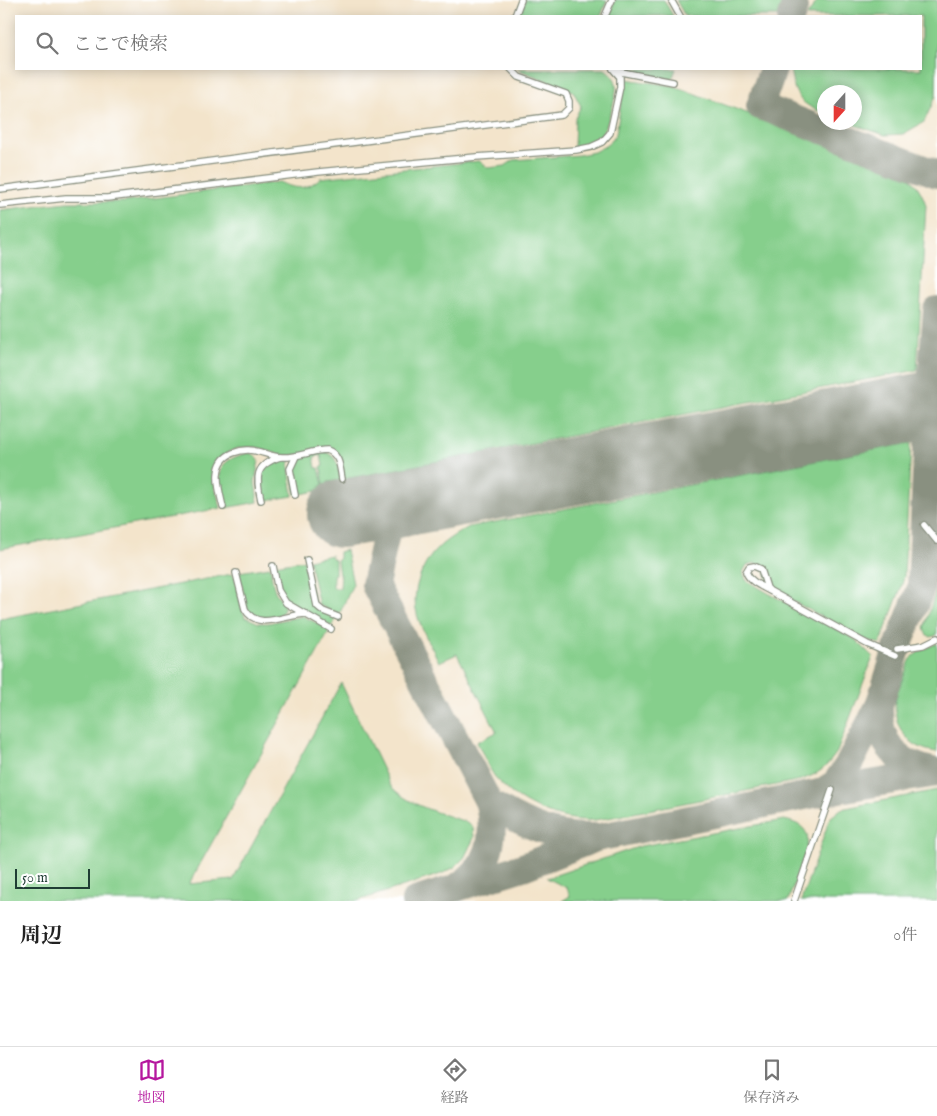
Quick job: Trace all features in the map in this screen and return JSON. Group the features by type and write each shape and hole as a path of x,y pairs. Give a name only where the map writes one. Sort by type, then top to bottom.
{"lane":[{"path":"515,15 521,0"},
{"path":"606,15 612,0"},
{"path":"671,0 679,15"},
{"path":"0,189 562,115 569,108 566,94 519,77 512,70"},
{"path":"615,70 673,82"},
{"path":"0,205 66,198 107,198 318,172 576,150 591,147 602,142 610,133 620,87 620,77 615,70"},
{"path":"223,508 217,482 218,473 224,460 230,454 248,450 280,457"},
{"path":"261,500 257,482 260,469 270,460 280,457 296,456 323,450 332,452 338,459 342,479"},
{"path":"295,495 290,470 296,456"},
{"path":"924,525 937,541"},
{"path":"307,560 317,606 322,611 338,616"},
{"path":"273,566 280,596 286,603 331,629"},
{"path":"770,591 767,588 761,569 754,566 749,567 746,572 748,578 770,591 867,644 895,656"},
{"path":"236,573 244,609 252,617 268,621 296,614 306,614"},
{"path":"897,650 923,646 937,638"},
{"path":"794,901 832,790"}],"green space":[{"path":"525,0 607,0 601,15 519,15"},
{"path":"615,0 664,0 672,15 609,15"},
{"path":"676,0 782,0 783,4 778,15 684,15"},
{"path":"818,0 937,0 936,96 924,122 903,134 885,135 862,127 862,85 817,85 817,110 808,106 799,97 790,70 922,70 922,15 808,15"},
{"path":"520,70 606,70 614,78 616,82 615,97 607,123 600,137 595,143 574,148 575,118 581,106 573,91"},
{"path":"624,70 676,70 672,79"},
{"path":"625,79 674,86 899,170 912,180 922,194 926,205 917,370 344,479 340,457 333,450 289,455 257,447 235,449 220,459 214,470 215,484 221,508 0,549 0,210 67,202 124,202 279,182 300,188 310,185 320,178 479,161 488,168 505,166 514,160 594,152 607,145 616,134"},
{"path":"911,443 904,577 880,644 864,639 772,590 763,566 755,563 747,565 743,572 746,580 855,639 873,657 837,752 822,770 801,780 590,820 572,819 535,808 513,794 495,777 477,742 497,732 457,654 439,662 417,615 415,598 418,582 437,548 451,537 469,527"},
{"path":"324,452 335,459 341,480 328,482 328,484 324,485 321,455 314,457 323,485 320,486 321,490 296,495 292,470 298,457"},
{"path":"248,453 253,454 259,460 255,482 258,502 225,508 220,472 228,461"},
{"path":"290,460 289,468 293,496 263,501 259,484 262,470 271,462"},
{"path":"346,550 353,584 339,615 319,605 309,560 331,555 335,560 333,588 340,588 341,575 339,575 337,560 339,559 339,552"},
{"path":"304,560 316,608 337,617 332,627 286,600 281,591 275,565"},
{"path":"270,567 274,588 284,608 282,612 273,617 261,617 255,615 247,608 239,572"},
{"path":"232,574 235,577 245,617 259,623 268,623 303,616 330,630 189,884 233,880 341,683 390,785 406,799 438,813 469,823 473,828 474,838 464,858 455,867 441,874 357,901 0,901 0,619"},
{"path":"937,588 937,635 931,637 926,634 924,628"},
{"path":"937,643 937,752 927,750 910,741 899,727 895,708 897,693 911,659 919,652"},
{"path":"937,790 937,901 801,901 830,818 841,809"},
{"path":"784,820 801,827 807,837 806,851 788,901 562,901 570,896 567,888 547,878 641,846"}],"taxiway":[{"path":"791,15 794,8"},
{"path":"773,70 760,106 937,174"},
{"path":"822,792 836,783 849,764 879,706 897,649 921,588 929,406 937,310"},
{"path":"392,505 375,585 489,803 492,828 489,850 478,869 459,886"},
{"path":"879,706 882,732 893,751 911,764 936,772"},
{"path":"415,901 523,867 596,838 839,789 937,773"},
{"path":"489,803 517,819 548,832 569,836 593,837"}],"runway":[{"path":"341,514 937,404"}]}
